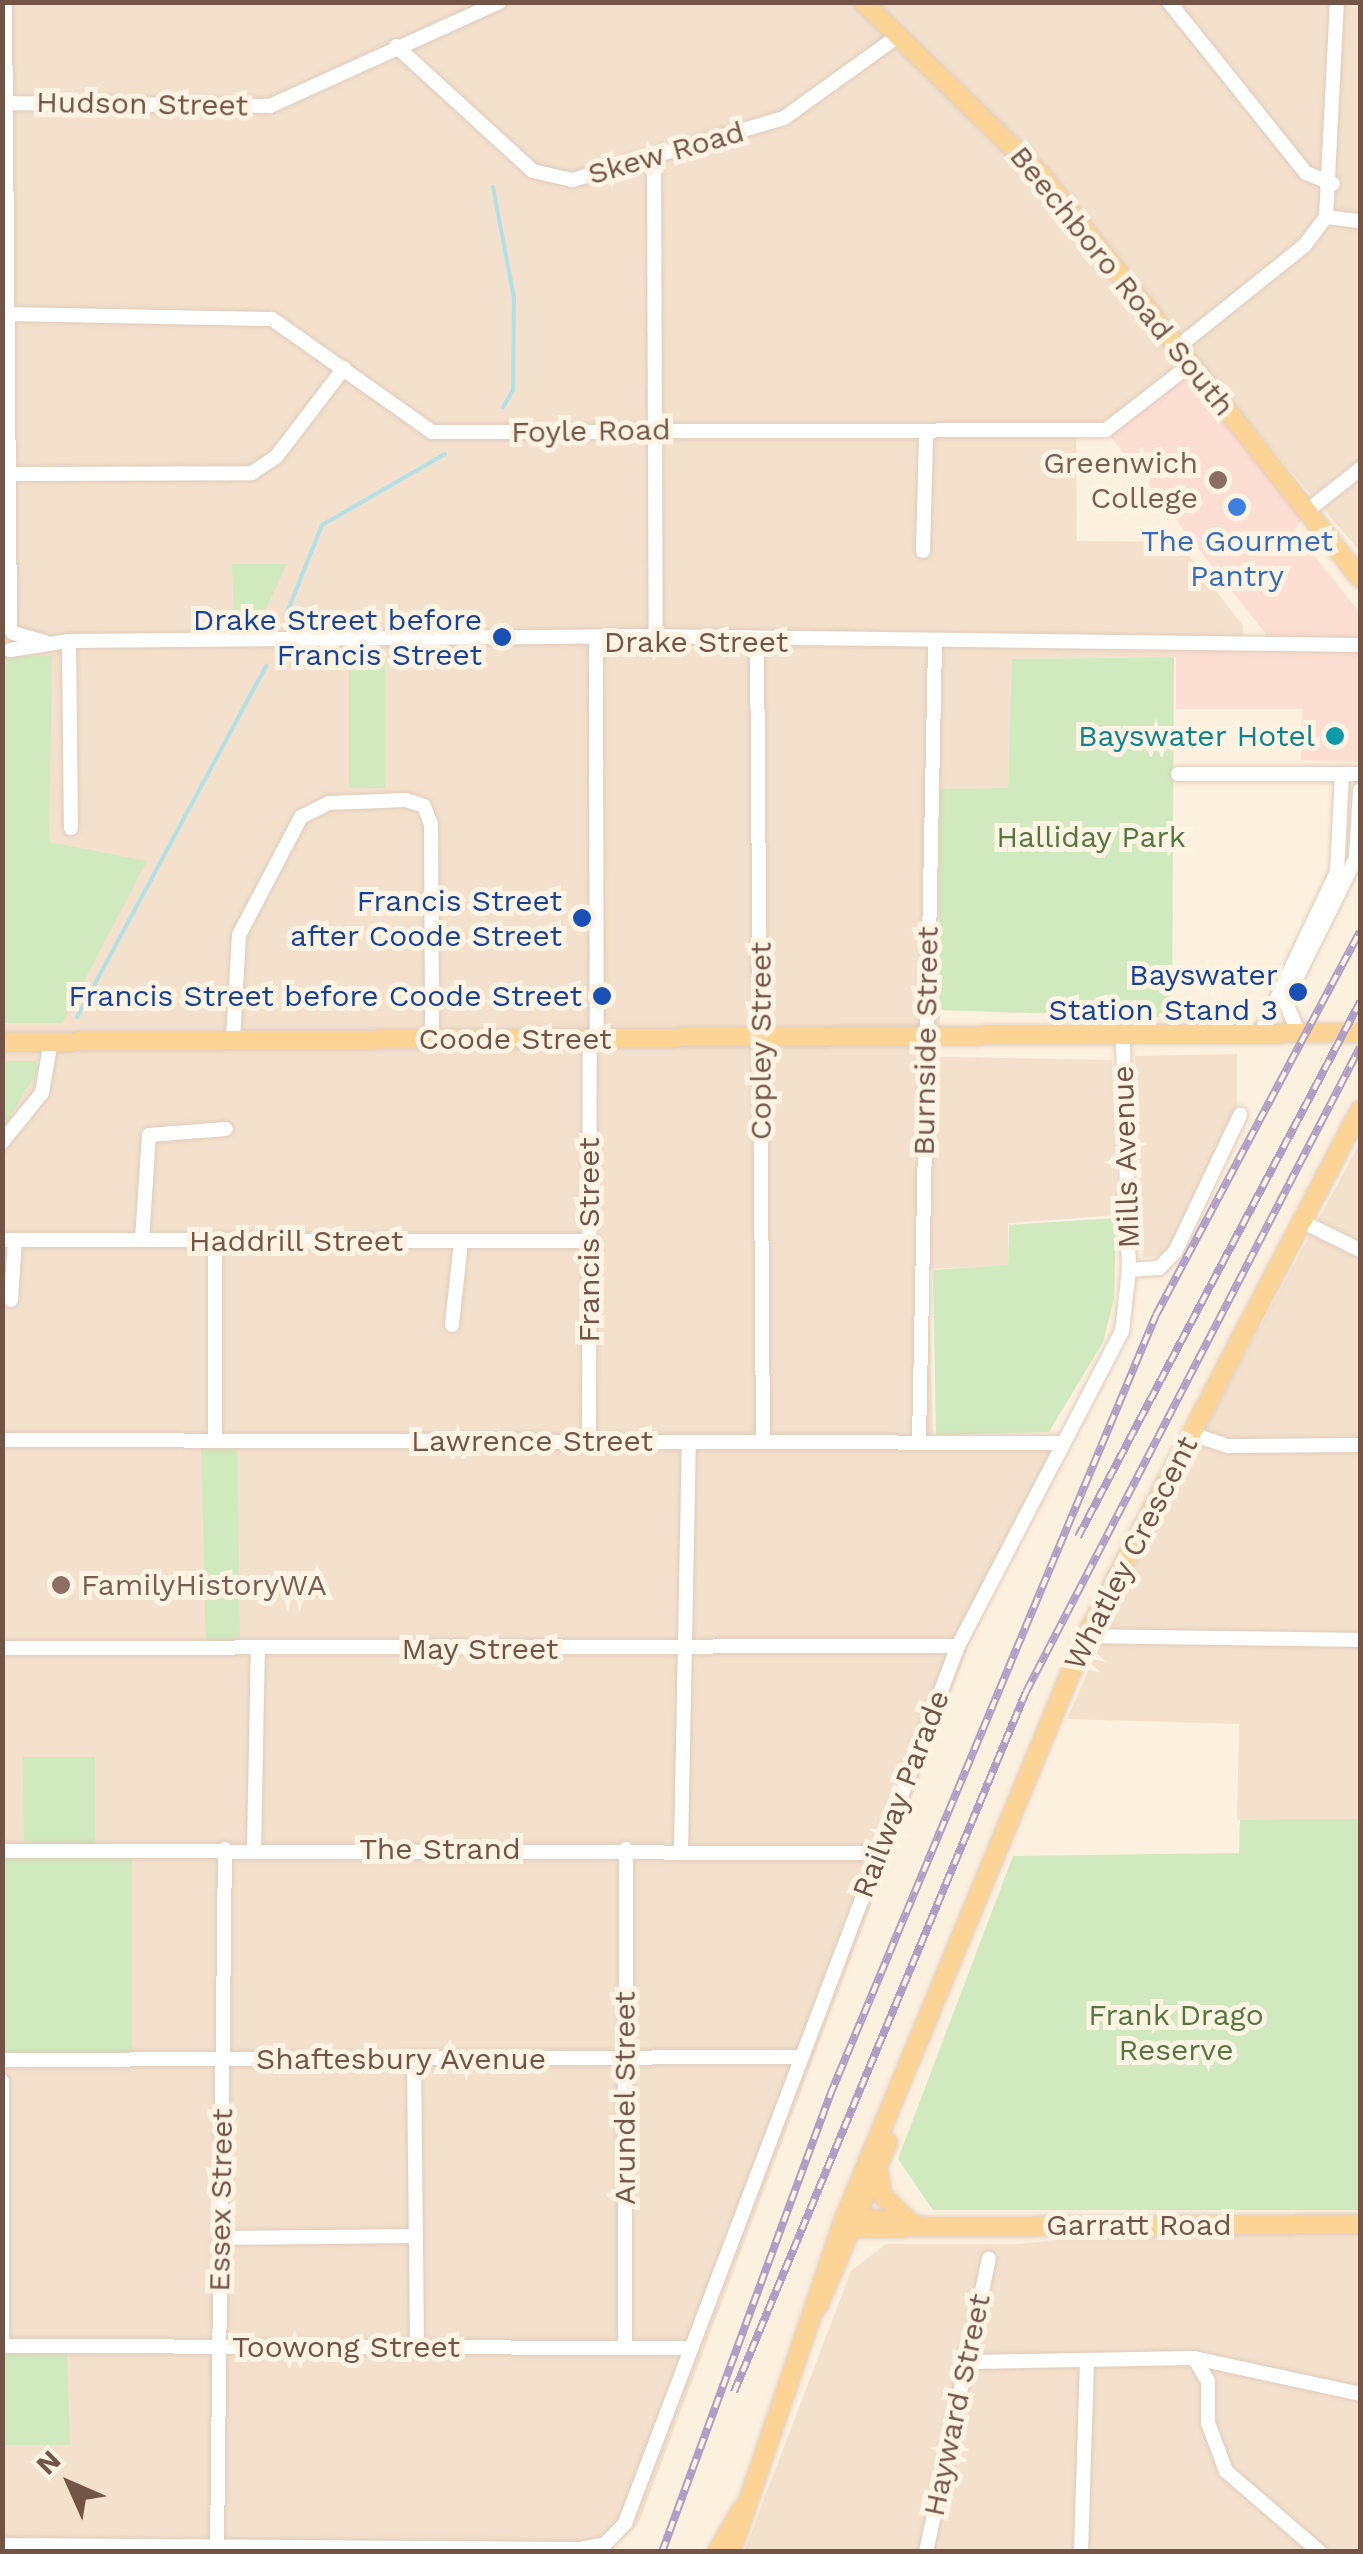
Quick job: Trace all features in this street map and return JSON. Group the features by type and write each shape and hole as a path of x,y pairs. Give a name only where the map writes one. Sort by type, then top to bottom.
{"main road":[{"name":"Beechboro Road South","path":"863,2 1024,156 1360,578"},
{"name":"Coode Street","path":"1232,1038 1261,1032 1360,1033"},
{"name":"Coode Street","path":"1027,1038 1123,1044 1169,1038"},
{"name":"Coode Street","path":"2,1042 1232,1038 1360,1043"},
{"name":"Whatley Crescent","path":"731,2552 742,2508 818,2306 1086,1636 1360,1110"},
{"name":"Whatley Crescent","path":"851,2222 880,2164 934,2010"},
{"path":"880,2164 882,2194 913,2222"},
{"name":"Garratt Road","path":"851,2222 1360,2224"},
{"name":"Whatley Crescent","path":"717,2552 742,2508"}],"street":[{"path":"5,2 3,598 8,629"},
{"name":"Hudson Street","path":"4,103 270,106 500,2"},
{"path":"1169,2 1306,173 1333,184"},
{"path":"1179,346 1326,217 1333,184 1337,2"},
{"name":"Skew Road","path":"396,46 552,180 654,158 813,104 898,36"},
{"path":"654,158 656,636"},
{"path":"1326,217 1360,221"},
{"name":"Foyle Road","path":"4,314 241,314 296,331 432,432 653,429 926,434 1106,430 1191,364"},
{"path":"5,474 252,473 276,457 344,368"},
{"path":"924,551 926,434"},
{"path":"1308,511 1360,469"},
{"name":"Drake Street","path":"45,642 8,629 6,652 45,642 68,641 596,642 656,636 757,641 1356,641"},
{"path":"68,641 72,828"},
{"name":"Copley Street","path":"757,641 763,1039 763,1442"},
{"name":"Francis Street","path":"589,1440 596,642"},
{"name":"Burnside Street","path":"919,1442 935,642"},
{"path":"1178,774 1360,774"},
{"path":"1261,1032 1337,872 1342,774"},
{"path":"1298,1034 1285,1001 1356,858 1360,790"},
{"path":"233,1039 235,949 301,816 329,803 406,800 424,806 431,824 432,1039"},
{"path":"2,1142 42,1093 51,1041"},
{"name":"Mills Avenue","path":"1123,1044 1130,1270"},
{"path":"1130,1270 1158,1268 1175,1252 1240,1115"},
{"path":"142,1240 149,1135 226,1129"},
{"path":"1302,1221 1360,1250"},
{"path":"9,1240 11,1300"},
{"name":"Haddrill Street","path":"9,1240 589,1240"},
{"path":"215,1240 215,1439"},
{"path":"452,1325 461,1241"},
{"name":"Railway Parade","path":"217,2548 580,2548 606,2544 625,2523 958,1646 1122,1331 1130,1270"},
{"path":"1191,1434 1229,1446 1360,1445"},
{"name":"Lawrence Street","path":"2,1440 1061,1444"},
{"path":"681,1850 681,1649 689,1442"},
{"path":"1086,1636 1360,1640"},
{"name":"May Street","path":"2,1648 958,1646"},
{"path":"254,1849 258,1648"},
{"name":"Essex Street","path":"217,2548 225,1849"},
{"name":"Arundel Street","path":"625,2348 626,1849"},
{"name":"The Strand","path":"2,1851 878,1852"},
{"name":"Shaftesbury Avenue","path":"2,2060 800,2057"},
{"path":"414,2058 417,2347"},
{"path":"2,2081 2,2343"},
{"path":"221,2238 413,2236"},
{"name":"Hayward Street","path":"926,2552 989,2259"},
{"name":"Toowong Street","path":"2,2343 690,2348"},
{"path":"968,2362 1194,2358 1360,2394"},
{"path":"1194,2358 1208,2381 1208,2423 1226,2471 1320,2552"},
{"path":"1081,2552 1087,2362"},
{"path":"2,2545 217,2548"}],"shaded area":[{"path":"3,3 1360,3 1360,551 1192,357 1105,425 1076,426 1077,541 1179,542 1243,626 1242,656 1013,659 1008,789 939,789 940,1057 1112,1060 1118,1215 1008,1223 1008,1266 928,1269 933,1436 1067,1437 970,1642 638,2525 605,2552 3,2552"},
{"path":"1192,367 1308,513 1294,530 1360,613 1360,762 1301,760 1302,709 1176,709 1176,639 1268,637 1107,432"},
{"path":"1237,1054 1237,1121 1227,1144 1166,1254 1143,1258 1135,1056"},
{"path":"1360,1143 1360,1820 1237,1820 1239,1724 1067,1719 1155,1520"},
{"path":"1276,2217 1360,2217 1360,2551 744,2552 851,2271 886,2244 1018,2244"}],"green space":[{"path":"232,564 287,564 256,630 235,630"},
{"path":"3,656 52,656 49,842 147,861 62,1023 3,1023"},
{"name":"Halliday Park","path":"1174,657 1172,1018 940,1010 939,789 1008,788 1012,659"},
{"path":"349,658 385,658 385,788 349,788"},
{"path":"3,1061 35,1061 38,1070 3,1128"},
{"path":"1116,1218 1114,1299 1103,1342 1049,1432 936,1435 933,1270 1008,1265 1009,1225"},
{"path":"201,1439 237,1439 240,1648 206,1648"},
{"path":"23,1757 95,1757 95,1850 132,1850 132,2061 3,2060 2,1851 24,1850"},
{"name":"Frank Drago Reserve","path":"1360,1819 1360,2210 933,2210 898,2159 1013,1856 1239,1853 1240,1820"},
{"path":"67,2353 70,2445 3,2445 2,2354"}],"waterway":[{"path":"493,187 514,298 513,390 503,407"},
{"path":"286,615 322,525 445,454"},
{"path":"77,1017 266,666"}],"railway":[{"path":"662,2552 830,2095 1156,1315 1360,932"},
{"path":"1078,1537 1360,1002"},
{"path":"734,2392 1026,1692 1360,1047"}],"place":[{"name":"Greenwich College","path":"1218,480"},
{"name":"The Gourmet Pantry","path":"1237,507"},
{"name":"Drake Street before Francis Street","path":"502,637"},
{"name":"Bayswater Hotel","path":"1335,736"},
{"name":"Francis Street after Coode Street","path":"582,918"},
{"name":"Bayswater Station Stand 3","path":"1298,992"},
{"name":"Francis Street before Coode Street","path":"602,996"},
{"name":"FamilyHistoryWA","path":"61,1585"}]}
